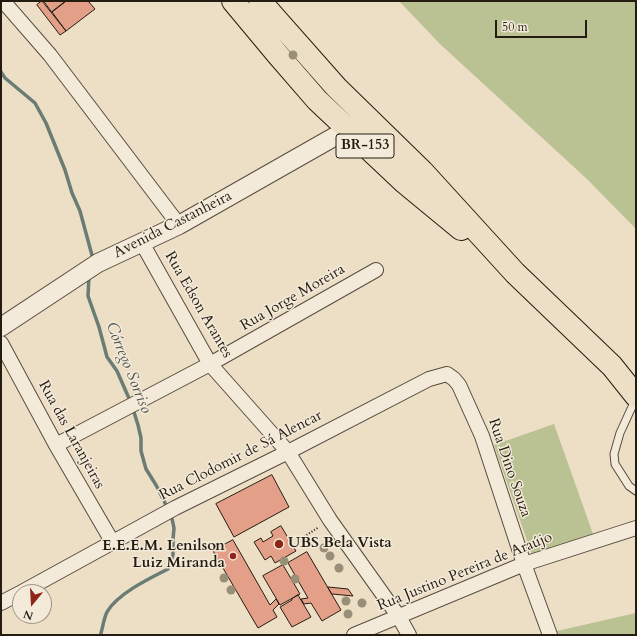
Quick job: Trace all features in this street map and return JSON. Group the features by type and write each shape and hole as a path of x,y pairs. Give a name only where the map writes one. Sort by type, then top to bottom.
{"main road":[{"name":"BR-153","path":"233,1 312,94 348,129 409,186 515,272"},
{"name":"BR-153","path":"260,1 356,108 422,171 515,272 612,366 636,397"}],"street":[{"path":"3,1 50,55 179,225"},
{"name":"Avenida Castanheira","path":"1,327 98,263 179,225 348,129"},
{"name":"Rua Edson Arantes","path":"142,243 210,364 288,452 330,520 399,617 409,635"},
{"name":"Rua Jorge Moreira","path":"56,445 210,364 376,270"},
{"name":"Rua das Laranjeiras","path":"1,343 56,445 113,543"},
{"name":"Rua Clodomir de Sá Alencar","path":"36,584 175,508 288,452 429,379 447,374 459,385 467,404"},
{"name":"Rua Dino Souza","path":"467,404 482,436 524,564 550,635"},
{"name":"Rua Justino Pereira de Araújo","path":"354,635 524,564 636,528"},
{"name":"Rua Clodomir de Sá Alencar","path":"1,603 12,597"}],"lane":[{"path":"636,397 620,433 614,454 615,464 629,486 636,491"}],"path":[{"path":"299,540 330,520"}],"green space":[{"path":"399,1 636,1 636,229 587,179 440,44"},
{"path":"554,424 593,534 532,555 494,445"},
{"path":"636,613 636,635 558,635 557,631"}],"building":[{"path":"42,1 66,31 60,35 37,5"},
{"path":"44,1 65,1 65,2 52,12"},
{"path":"66,1 88,1 95,9 66,31 52,12"},
{"path":"272,475 289,507 234,537 216,504"},
{"name":"UBS Bela Vista","path":"281,526 296,551 275,563 271,556 265,560 254,542 261,538 263,542 273,536 271,532"},
{"path":"233,540 270,605 276,599 279,604 273,610 277,617 258,628 213,551"},
{"path":"307,552 341,610 322,621 311,603 304,604 301,599 308,598 288,563"},
{"path":"283,565 300,594 280,605 263,576"},
{"path":"328,587 348,589 353,596 332,594"},
{"path":"298,595 311,617 292,627 280,607"}],"waterway":[{"name":"Córrego Sorriso","path":"1,72 5,78 35,103 46,123 80,211 93,259"},
{"name":"Córrego Sorriso","path":"89,276 88,296 99,327 107,357 117,371 131,403"},
{"name":"Córrego Sorriso","path":"133,409 141,438 141,451 146,469 168,509"},
{"name":"Córrego Sorriso","path":"101,635 107,612 118,599 134,587 168,569 173,555 174,528 171,514"}],"place":[{"name":"UBS Bela Vista","path":"279,544"},
{"name":"E.E.E.M. Lenilson Luiz Miranda","path":"233,556"}]}
